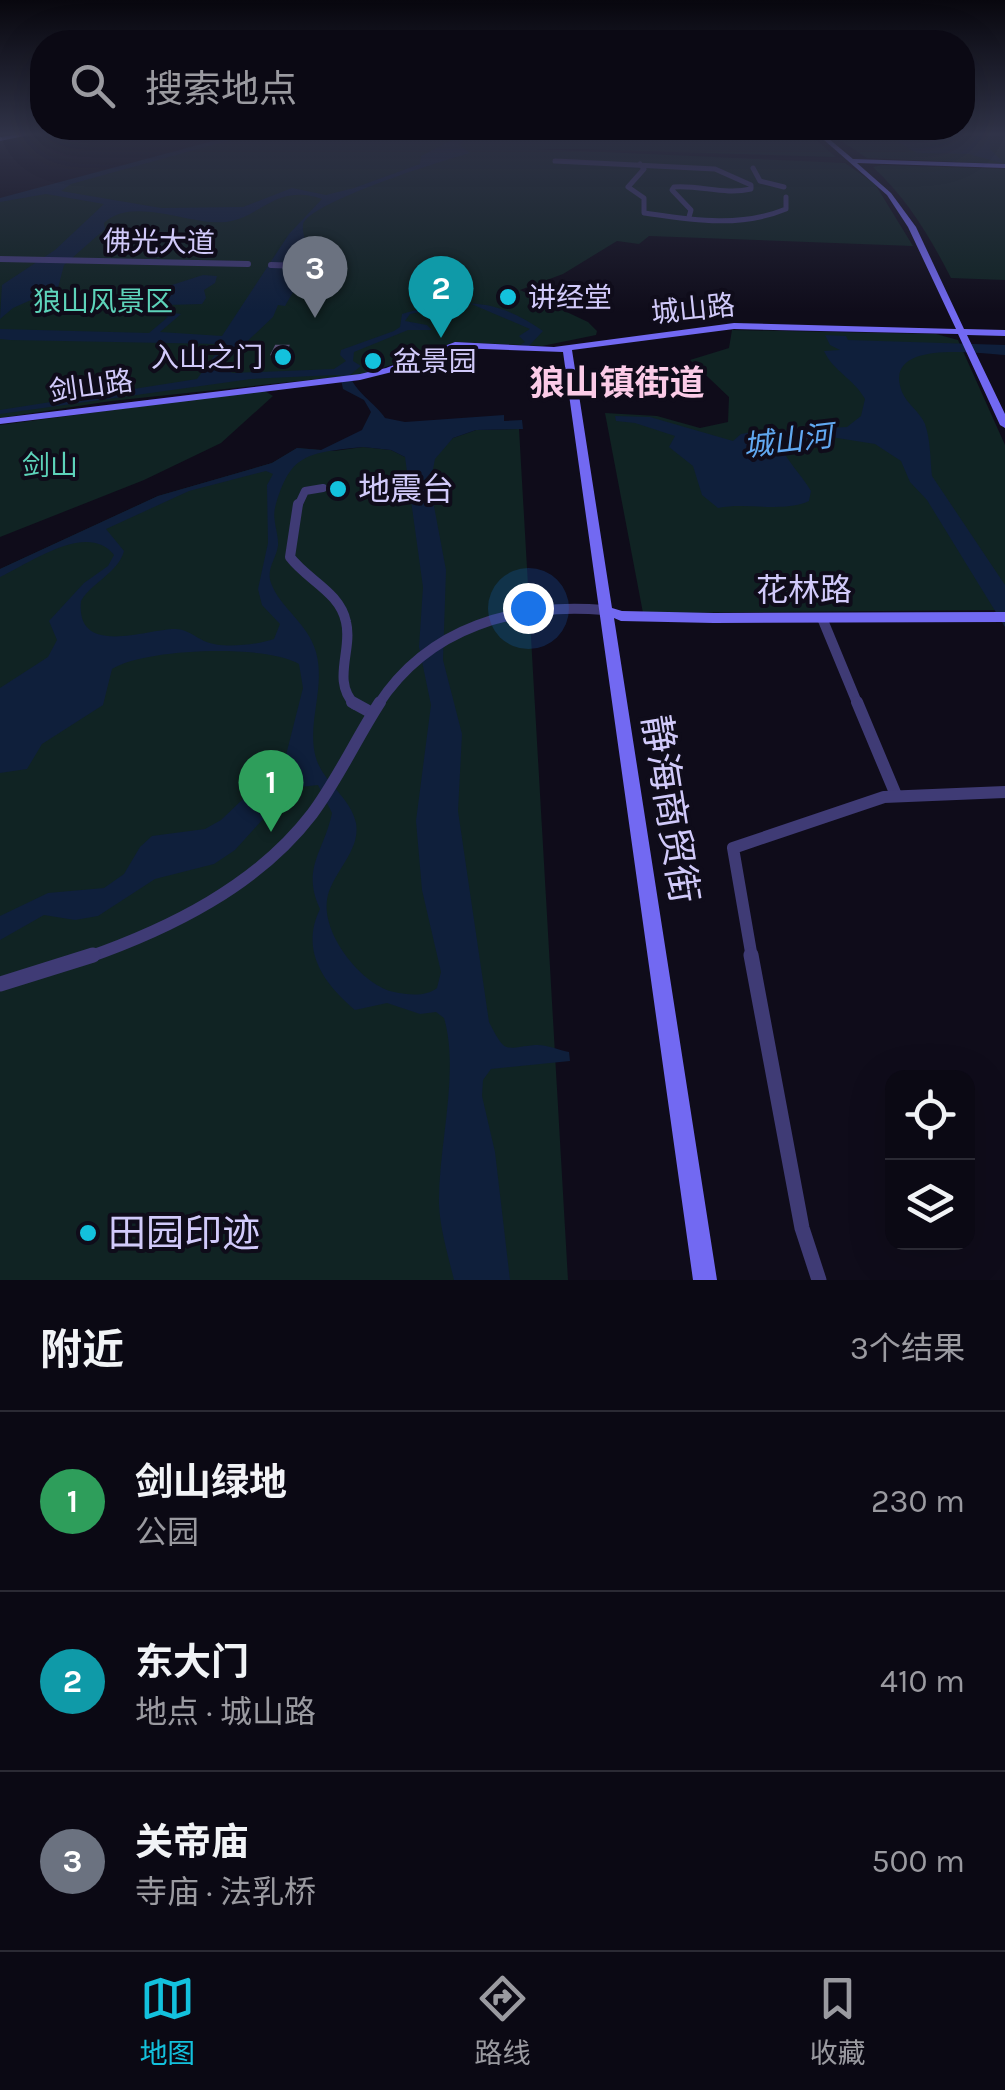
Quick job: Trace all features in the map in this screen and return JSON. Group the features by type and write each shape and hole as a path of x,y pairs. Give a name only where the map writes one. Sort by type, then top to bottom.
{"street":[{"path":"635,193 644,200 642,212 729,220 767,217 786,209 786,197"},
{"path":"675,193 691,210 689,218"},
{"path":"893,193 919,228 966,336 1005,406"},
{"name":"佛光大道","path":"0,259 248,264"},
{"path":"271,265 301,266"},
{"path":"310,266 320,267"},
{"name":"城山路","path":"188,396 360,376 389,370 455,345 567,349 734,326 1005,335"},
{"name":"静海商贸街","path":"567,349 705,1280"},
{"path":"975,354 1005,425"},
{"name":"剑山路","path":"0,422 188,396"},
{"path":"323,488 299,497 290,557 338,602 347,626 343,686 353,705 372,713"},
{"path":"0,984 139,941 198,911 284,844 337,782 372,713 398,675 446,637 509,613 604,610"},
{"name":"花林路","path":"604,610 621,616 1005,617"},
{"path":"822,618 896,796"},
{"path":"819,1280 802,1228 777,1104 733,848 896,796 1005,792"}],"green space":[{"name":"狼山风景区","path":"27,193 880,193 913,246 649,236 639,244 617,241 563,274 520,290 588,322 596,335 542,346 455,342 366,374 111,401 0,418 0,200"},
{"path":"898,193 1005,193 1005,280 951,278"},
{"path":"732,330 936,334 958,340 1005,445 1005,610 643,613 605,413 657,416 700,428 728,422 729,397 690,360 729,348"},
{"name":"剑山","path":"263,390 273,396 221,443 144,480 0,537 0,425"},
{"path":"519,429 568,1280 0,1280 0,569 158,496 272,463 297,448 334,451 363,447 391,450 405,457 439,451 453,438 476,430"}],"water":[{"path":"20,193 71,193 161,208 243,207 280,193 354,193 327,205 303,225 306,256 285,306 278,305 273,317 219,368 233,373 334,369 346,361 341,350 394,331 400,327 402,314 440,305 466,304 410,314 405,321 427,325 432,330 408,330 354,352 353,361 361,366 350,375 352,381 385,418 405,422 504,415 504,421 522,420 523,429 476,430 453,438 435,459 430,485 446,570 443,660 462,734 458,811 489,1022 507,1047 548,1046 569,1052 570,1061 491,1069 483,1080 482,1096 495,1152 510,1280 454,1280 439,1204 450,1062 444,1018 436,1012 420,1014 387,1003 355,1010 333,989 318,965 313,938 320,909 313,871 332,813 318,785 291,788 235,850 214,864 155,879 98,916 75,920 44,915 0,940 0,916 48,893 104,888 124,874 140,847 152,836 205,829 221,820 285,759 303,688 299,664 260,653 206,651 128,662 112,669 103,705 42,744 27,769 0,773 0,688 48,657 57,640 49,621 84,583 108,566 114,555 103,546 74,543 0,577 0,569 158,496 272,463 297,448 321,450 362,430 371,412 364,400 343,389 340,375 335,375 251,379 0,414 0,410 197,379 219,344 10,340 0,339 0,329 149,333 168,317 157,313 160,307 152,299 153,291 203,275 217,276 215,283 204,290 206,298 202,304 166,305 161,311 181,314 160,332 222,336 289,234 322,199 293,195 226,222 146,211 116,215 64,265 58,288 13,308 0,319 2,285 55,250 104,204 46,194 0,202 0,198","holes":["363,447 391,450 405,457 423,587 419,647 431,705 416,821 422,890 441,972 437,988 422,994 394,992 369,980 347,956 331,928 327,900 354,843 356,823 316,758 316,652 307,632 275,592 270,578 278,546 275,508 295,466 328,451","266,471 273,474 267,485 268,543 258,589 262,605 280,624 274,639 229,645 204,641 176,629 116,636 90,630 82,619 81,601 116,565 124,551 106,529 189,491"]},
{"path":"471,304 508,311 543,331 529,346 520,345 525,342 519,336 530,329"},
{"name":"城山河","path":"825,335 846,336 848,340 1005,345 1005,355 955,352 919,356 906,363 899,375 904,396 925,424 932,476 1005,585 1005,627 927,500 910,482 901,461 875,444 831,437 780,442 811,491 809,501 788,506 718,508 702,495 693,466 669,447 675,436 616,421 615,416 650,417 733,441 752,432 847,427 861,416 865,399 828,358 824,351 840,350 830,345"}],"building":[{"path":"276,346 288,346 285,354 272,354"}],"place":[{"name":"讲经堂","path":"508,297"},
{"name":"关帝庙","path":"315,318"},
{"name":"东大门","path":"441,338"},
{"name":"入山之门","path":"283,357"},
{"name":"盆景园","path":"373,361"},
{"name":"地震台","path":"338,489"},
{"name":"剑山绿地","path":"271,832"},
{"name":"田园印迹","path":"88,1233"}],"district":[{"name":"狼山镇街道","path":"617,383"}]}
